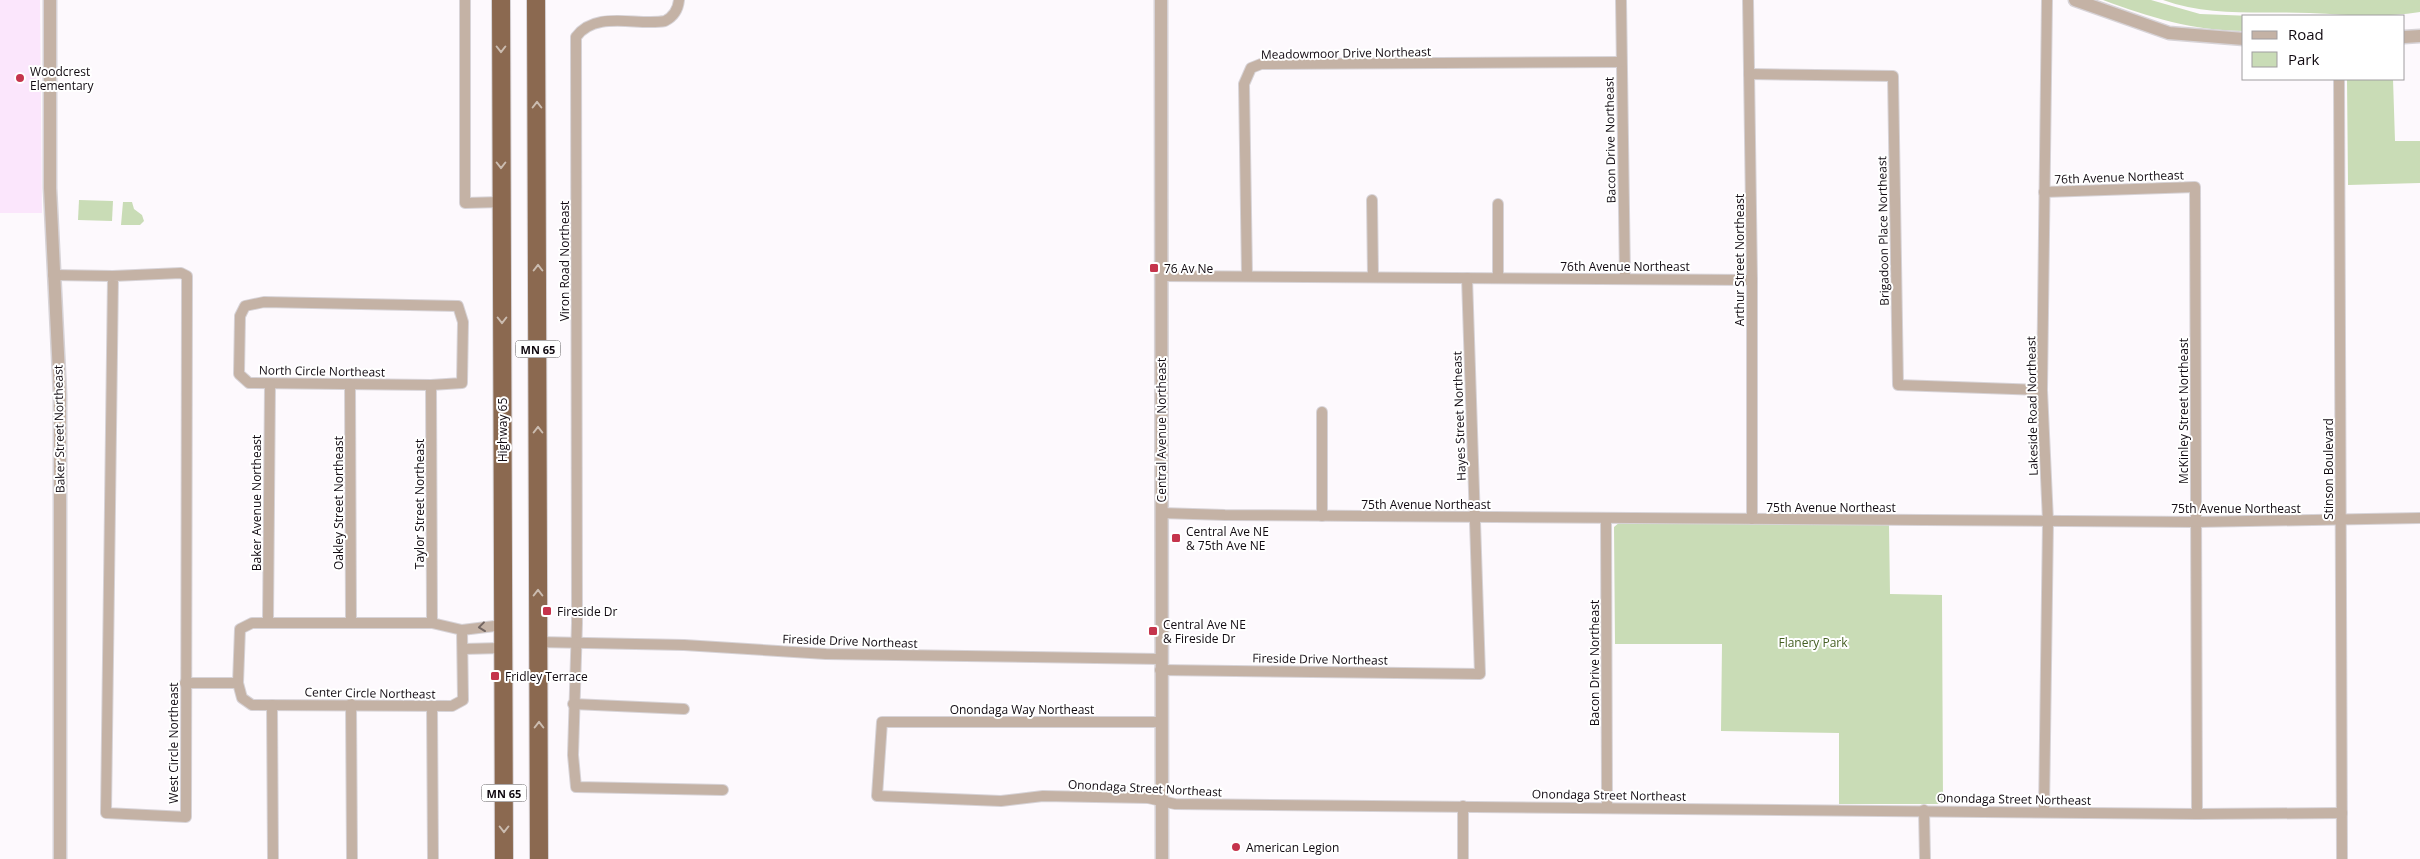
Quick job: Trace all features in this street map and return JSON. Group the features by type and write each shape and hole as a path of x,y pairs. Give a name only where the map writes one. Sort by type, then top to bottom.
{"highway":[{"name":"Highway 65","path":"502,0 502,648 504,859"},
{"name":"MN 65","path":"536,0 539,859"}],"street":[{"name":"Baker Street Northeast","path":"50,0 50,170 53,275 60,395 60,859"},
{"path":"464,0 465,203 501,202"},
{"name":"Viron Road Northeast","path":"679,0 676,12 664,21 602,22 590,24 576,37 576,642 573,755 576,787 722,790"},
{"name":"Central Avenue Northeast","path":"1161,0 1160,664 1162,859"},
{"name":"Bacon Drive Northeast","path":"1621,0 1625,279"},
{"name":"Arthur Street Northeast","path":"1748,0 1752,280 1752,519"},
{"name":"Lakeside Road Northeast","path":"2044,811 2048,521 2042,390 2047,0"},
{"path":"2075,0 2169,33 2242,39"},
{"path":"2405,36 2420,36"},
{"name":"Meadowmoor Drive Northeast","path":"1247,276 1244,84 1251,68 1261,64 1621,62"},
{"name":"Brigadoon Place Northeast","path":"1750,74 1893,76 1898,385 2042,390"},
{"name":"Stinson Boulevard","path":"2339,80 2342,859"},
{"name":"76th Avenue Northeast","path":"2044,192 2195,187"},
{"name":"McKinley Street Northeast","path":"2195,187 2197,814"},
{"path":"1372,200 1373,277"},
{"path":"1498,204 1498,278"},
{"name":"West Circle Northeast","path":"53,275 113,276 181,273 187,276 186,817 106,813 113,276"},
{"name":"76th Avenue Northeast","path":"1160,276 1752,280"},
{"name":"Hayes Street Northeast","path":"1467,278 1480,674"},
{"name":"North Circle Northeast","path":"264,302 458,306 463,322 462,383 431,385 270,384 248,383 239,374 240,316 245,306 264,302"},
{"name":"Baker Avenue Northeast","path":"268,622 270,384"},
{"name":"Oakley Street Northeast","path":"350,384 351,622"},
{"name":"Taylor Street Northeast","path":"431,385 432,623"},
{"path":"1322,412 1322,516"},
{"name":"75th Avenue Northeast","path":"1161,513 1322,516 2196,522 2420,518"},
{"name":"Bacon Drive Northeast","path":"1606,518 1607,807"},
{"path":"185,683 238,683 240,629 252,623 432,623 462,630 502,625"},
{"name":"Center Circle Northeast","path":"238,683 242,698 252,705 452,706 463,700 462,630"},
{"name":"Fireside Drive Northeast","path":"538,642 684,645 826,654 1480,674"},
{"path":"463,649 502,648"},
{"path":"351,704 352,859"},
{"path":"573,704 684,709"},
{"path":"272,705 273,859"},
{"path":"432,706 433,859"},
{"name":"Onondaga Way Northeast","path":"877,796 882,722 1161,722"},
{"name":"Onondaga Street Northeast","path":"877,796 1001,801 1052,796 1148,798 1175,804 2342,814"},
{"path":"1463,806 1463,859"},
{"path":"1924,810 1925,859"}],"shaded area":[{"name":"Woodcrest Elementary","path":"0,0 40,0 42,213 0,213"}],"green space":[{"path":"2103,0 2151,0 2200,14 2242,16 2242,31 2190,26 2137,12"},
{"path":"2163,0 2420,0 2420,12 2392,15 2347,15 2236,12 2199,9"},
{"path":"2347,80 2393,80 2395,141 2420,141 2420,183 2348,185"},
{"path":"79,200 113,201 112,221 78,220"},
{"path":"123,202 132,202 134,209 142,215 144,221 140,225 121,225"},
{"name":"Flanery Park","path":"1620,522 1889,525 1890,594 1942,595 1943,804 1839,804 1839,733 1721,731 1722,644 1615,644 1614,527"}],"place":[{"name":"Woodcrest Elementary","path":"20,78"},
{"name":"76 Av Ne","path":"1154,268"},
{"name":"Central Ave NE & 75th Ave NE","path":"1176,538"},
{"name":"Fireside Dr","path":"547,611"},
{"name":"Central Ave NE & Fireside Dr","path":"1153,631"},
{"name":"Fridley Terrace","path":"495,676"},
{"name":"American Legion","path":"1236,847"}]}
